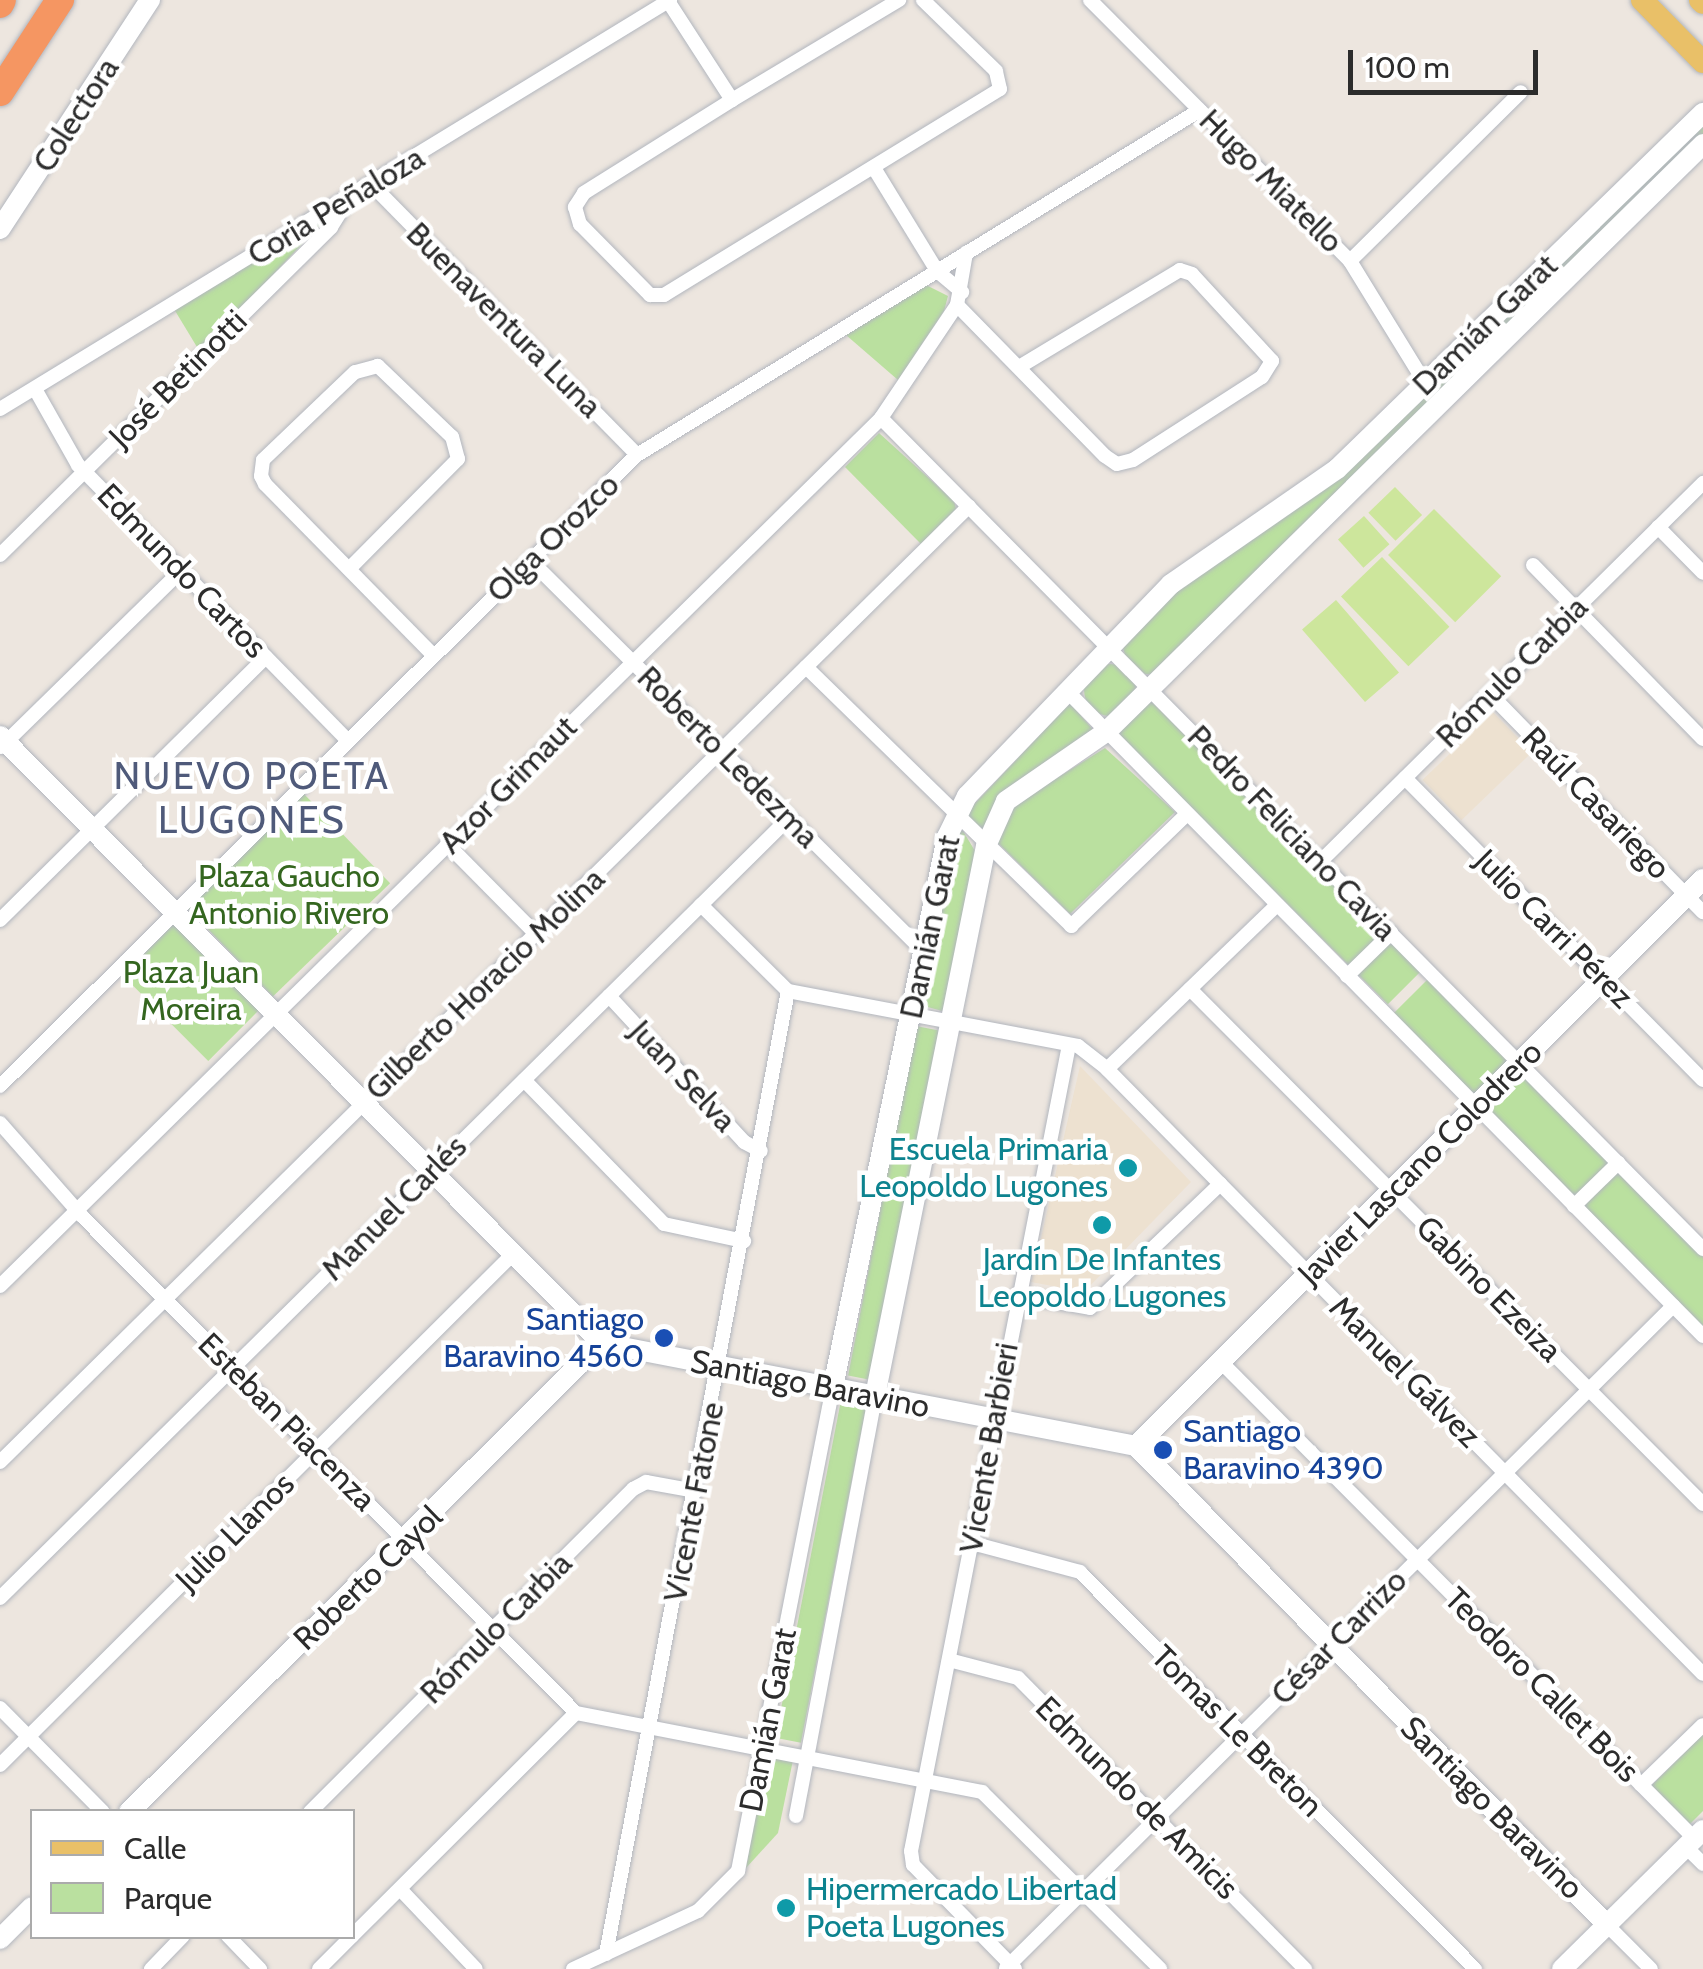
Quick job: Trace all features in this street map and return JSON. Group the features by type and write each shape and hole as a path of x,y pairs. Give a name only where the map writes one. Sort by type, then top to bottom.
{"highway":[{"path":"0,92 60,0"}],"main road":[{"name":"Colectora","path":"0,228 150,0"},
{"path":"1642,0 1703,62"},
{"name":"Damián Garat","path":"833,1388 956,814 1067,690 1185,573 1325,479 1703,113"},
{"name":"Damián Garat","path":"875,1396 986,846 1011,796 1106,732 1703,144"},
{"path":"2,742 512,1255 603,1341"},
{"name":"Javier Lascano Colodrero","path":"1136,1446 1703,879"},
{"name":"Santiago Baravino","path":"603,1341 1136,1446 1607,1925"},
{"name":"Roberto Cayol","path":"132,1809 407,1541 603,1341"},
{"path":"1562,1969 1694,1838"},
{"path":"0,1939 30,1909"}],"street":[{"path":"669,0 732,100"},
{"name":"Coria Peñaloza","path":"0,409 669,0"},
{"path":"899,0 584,193 574,207 580,224 650,295 664,295 1000,89 996,71 924,0"},
{"name":"Hugo Miatello","path":"1090,0 1350,261 1426,383"},
{"path":"1350,261 1521,92"},
{"name":"Olga Orozco","path":"0,1086 637,455 1200,110"},
{"path":"874,168 937,271 1019,367 1105,456 1125,464 1262,377 1272,362 1192,274 1180,270 1019,367"},
{"name":"Buenaventura Luna","path":"372,185 637,455"},
{"name":"José Betinotti","path":"0,555 330,227 350,198"},
{"name":"Azor Grimaut","path":"0,1286 881,418 960,298 966,253"},
{"path":"349,569 458,458 452,436 378,366 355,372 260,468 265,484 433,655"},
{"name":"Edmundo Cartos","path":"35,389 85,472 348,740"},
{"name":"Pedro Feliciano Cavia","path":"881,418 1703,1249"},
{"path":"1384,424 1400,442"},
{"name":"Rómulo Carbia","path":"1320,862 1703,482"},
{"name":"Gilberto Horacio Molina","path":"0,1462 970,506"},
{"path":"1658,528 1703,573"},
{"name":"Roberto Ledezma","path":"530,560 925,953"},
{"path":"1533,565 1703,740"},
{"path":"2,742 181,570"},
{"path":"0,920 266,657"},
{"path":"806,667 1071,926 1187,814"},
{"name":"Pedro Feliciano Cavia","path":"1067,690 1703,1336"},
{"name":"Raúl Casariego","path":"1490,694 1703,912"},
{"name":"Julio Carri Pérez","path":"1404,778 1703,1080"},
{"name":"Manuel Carlés","path":"0,1598 788,818"},
{"path":"448,844 536,934"},
{"path":"701,904 788,990 1086,1049 1107,1069 1276,905"},
{"path":"1347,976 1390,933"},
{"name":"Vicente Fatone","path":"606,1954 762,1151 788,990"},
{"name":"Gabino Ezeiza","path":"1190,990 1703,1504"},
{"name":"Juan Selva","path":"609,996 744,1142 762,1151"},
{"name":"Vicente Barbieri","path":"1011,1967 913,1865 911,1851 1069,1045"},
{"name":"Manuel Gálvez","path":"1107,1069 1703,1674"},
{"path":"524,1080 664,1224 744,1241"},
{"name":"Esteban Piacenza","path":"0,1123 76,1210 576,1712"},
{"path":"1574,1206 1618,1163"},
{"path":"1017,1295 1083,1308 1099,1304 1220,1184"},
{"name":"Julio Llanos","path":"0,1766 512,1255"},
{"name":"César Carrizo","path":"1011,1967 1673,1306"},
{"name":"Teodoro Callet Bois","path":"1221,1362 1694,1838 1703,1864"},
{"name":"Damián Garat","path":"606,1954 707,1904 738,1871 833,1388"},
{"name":"Damián Garat","path":"796,1816 875,1396"},
{"name":"Rómulo Carbia","path":"313,1809 633,1489 646,1482 696,1491"},
{"name":"Tomas Le Breton","path":"972,1543 1080,1572 1475,1969"},
{"name":"Edmundo de Amicis","path":"950,1660 1013,1674 1306,1969"},
{"path":"0,1708 100,1809"},
{"path":"355,1933 576,1712 807,1754 990,1797 1160,1969"},
{"path":"1641,1785 1703,1725"},
{"path":"400,1889 476,1969"},
{"name":"Santiago Baravino","path":"1607,1925 1651,1969"},
{"path":"150,1969 180,1939"},
{"path":"231,1939 260,1969"},
{"path":"319,1969 349,1939"},
{"path":"573,1969 606,1954"}],"shaded area":[{"path":"1493,712 1532,752 1461,820 1423,780"},
{"path":"1080,1066 1191,1182 1084,1292 1031,1282"}],"green space":[{"path":"1703,123 1703,140 1157,675 1145,674 1125,655 1122,644 1172,591 1299,503"},
{"path":"334,210 200,352 174,309"},
{"path":"926,285 948,296 944,311 898,380 846,335"},
{"path":"879,433 954,501 956,509 921,544 845,467"},
{"path":"1395,487 1422,515 1395,541 1368,513"},
{"path":"1434,509 1501,576 1455,622 1388,555"},
{"path":"1364,516 1389,544 1363,568 1338,539"},
{"path":"1382,557 1449,627 1408,666 1341,597"},
{"path":"1336,600 1399,672 1365,702 1302,630"},
{"path":"1110,664 1128,672 1136,690 1128,708 1110,716 1092,708 1084,690 1092,672"},
{"path":"1151,701 1421,971 1388,1004 1118,734"},
{"path":"1070,703 1095,732 984,832 964,815"},
{"path":"1105,748 1175,812 1070,914 998,843 1012,806"},
{"name":"Plaza Gaucho Antonio Rivero","path":"304,794 390,883 273,996 187,907"},
{"path":"955,831 963,831 978,856 946,1012 920,1005"},
{"name":"Plaza Juan Moreira","path":"175,923 261,1009 208,1061 123,975"},
{"path":"1429,978 1510,1059 1474,1095 1393,1014"},
{"path":"916,1026 942,1031 874,1380 848,1375"},
{"path":"1523,1074 1611,1162 1575,1198 1487,1110"},
{"path":"1617,1170 1703,1257 1703,1328 1581,1205"},
{"path":"841,1400 867,1405 801,1743 775,1738"},
{"path":"1703,1734 1703,1811 1690,1824 1650,1787"},
{"path":"765,1757 793,1760 778,1833 746,1868"}],"place":[{"name":"Escuela Primaria Leopoldo Lugones","path":"1128,1168"},
{"name":"Jardín De Infantes Leopoldo Lugones","path":"1102,1225"},
{"name":"Santiago Baravino 4560","path":"664,1338"},
{"name":"Santiago Baravino 4390","path":"1163,1450"},
{"name":"Hipermercado Libertad Poeta Lugones","path":"786,1908"}],"district":[{"name":"NUEVO POETA LUGONES","path":"252,798"}]}
